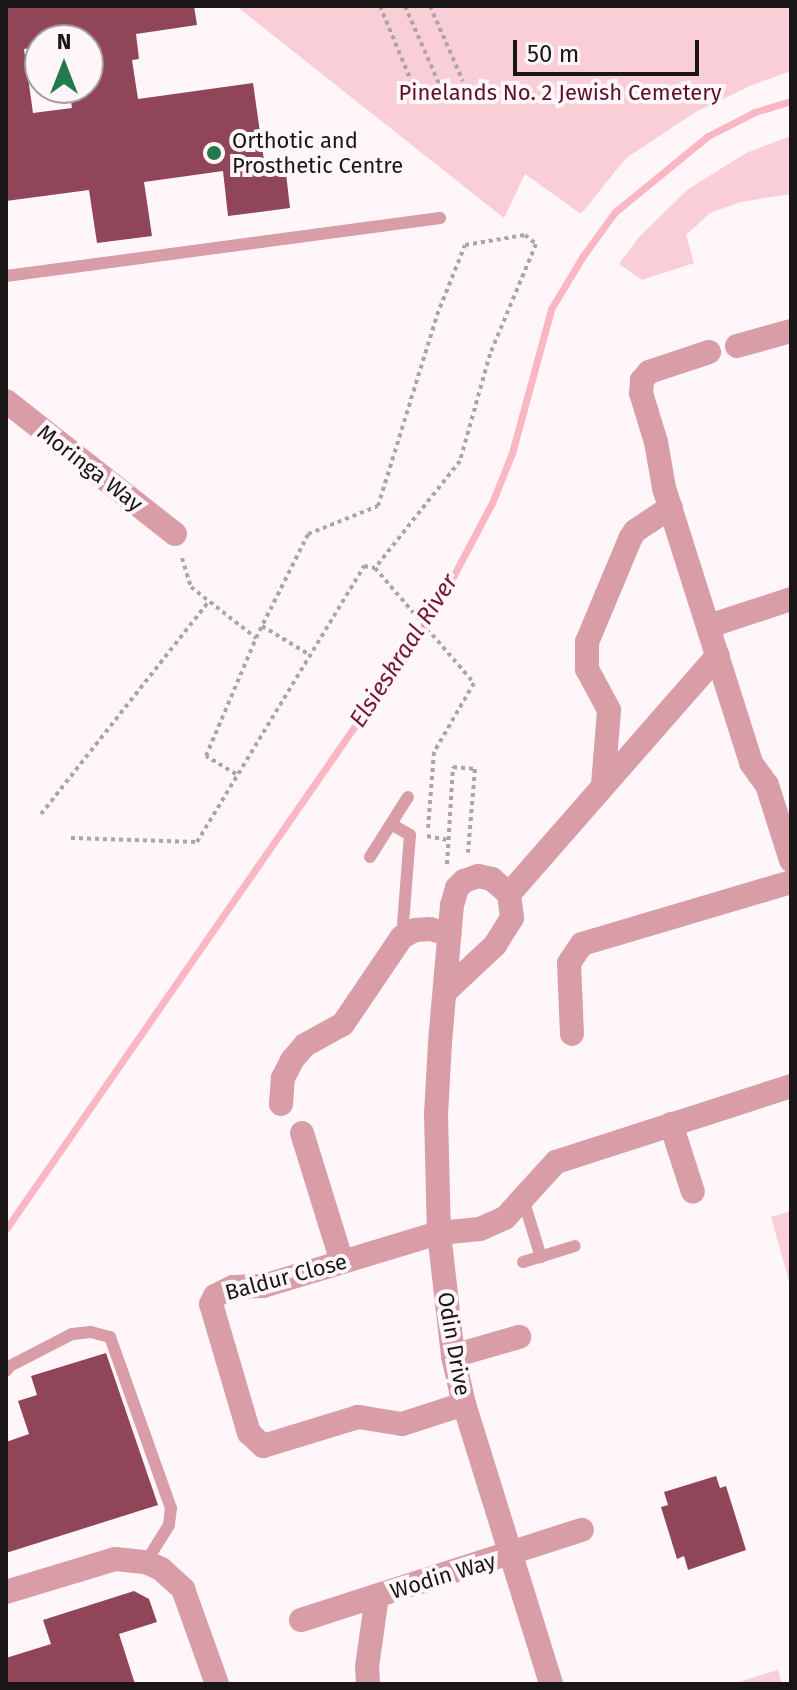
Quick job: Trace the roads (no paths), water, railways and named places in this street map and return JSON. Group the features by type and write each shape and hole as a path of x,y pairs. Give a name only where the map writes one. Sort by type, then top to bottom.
{"street":[{"path":"737,346 791,331"},
{"path":"709,352 653,370 642,380 641,393 671,507 751,763 781,796 791,860"},
{"name":"Moringa Way","path":"6,401 175,534"},
{"path":"645,738 609,710 587,669 587,642 630,539 635,531 671,507"},
{"path":"709,626 791,599"},
{"path":"445,992 505,931 513,908 509,894 718,655"},
{"path":"603,785 609,710"},
{"name":"Odin Drive","path":"509,894 502,885 485,876 464,881 453,896 436,1129 439,1233 453,1356 464,1404 551,1684"},
{"path":"572,1034 569,963 582,944 791,882"},
{"path":"281,1104 283,1078 292,1060 305,1045 343,1024 402,937 430,929 449,934"},
{"name":"Baldur Close","path":"464,1404 402,1424 358,1417 272,1445 254,1441 211,1314 215,1296 233,1287 263,1286 439,1233 480,1229 505,1218 556,1162 791,1086"},
{"path":"671,1124 693,1192"},
{"path":"302,1133 342,1262"},
{"path":"453,1356 519,1337"},
{"name":"Wodin Way","path":"301,1620 582,1530"},
{"path":"6,1592 115,1559 146,1562 161,1569 183,1589 217,1684"},
{"name":"Wodin Way","path":"368,1684 367,1667 377,1596"}],"lane":[{"path":"6,276 440,218"},
{"path":"370,857 408,797"},
{"path":"391,824 410,835 402,937"},
{"path":"523,1198 541,1257"},
{"path":"523,1262 575,1246"},
{"path":"6,1371 10,1366 72,1334 91,1332 110,1337 171,1508 169,1525 146,1562"}],"waterway":[{"name":"Elsieskraal River","path":"6,1229 436,609 492,503 512,453 551,309 583,256 615,212 708,136 755,112 791,101"}],"place":[{"name":"Orthotic and Prosthetic Centre","path":"214,153"}],"park label":[{"name":"Pinelands No. 2 Jewish Cemetery","path":"560,93"}]}
